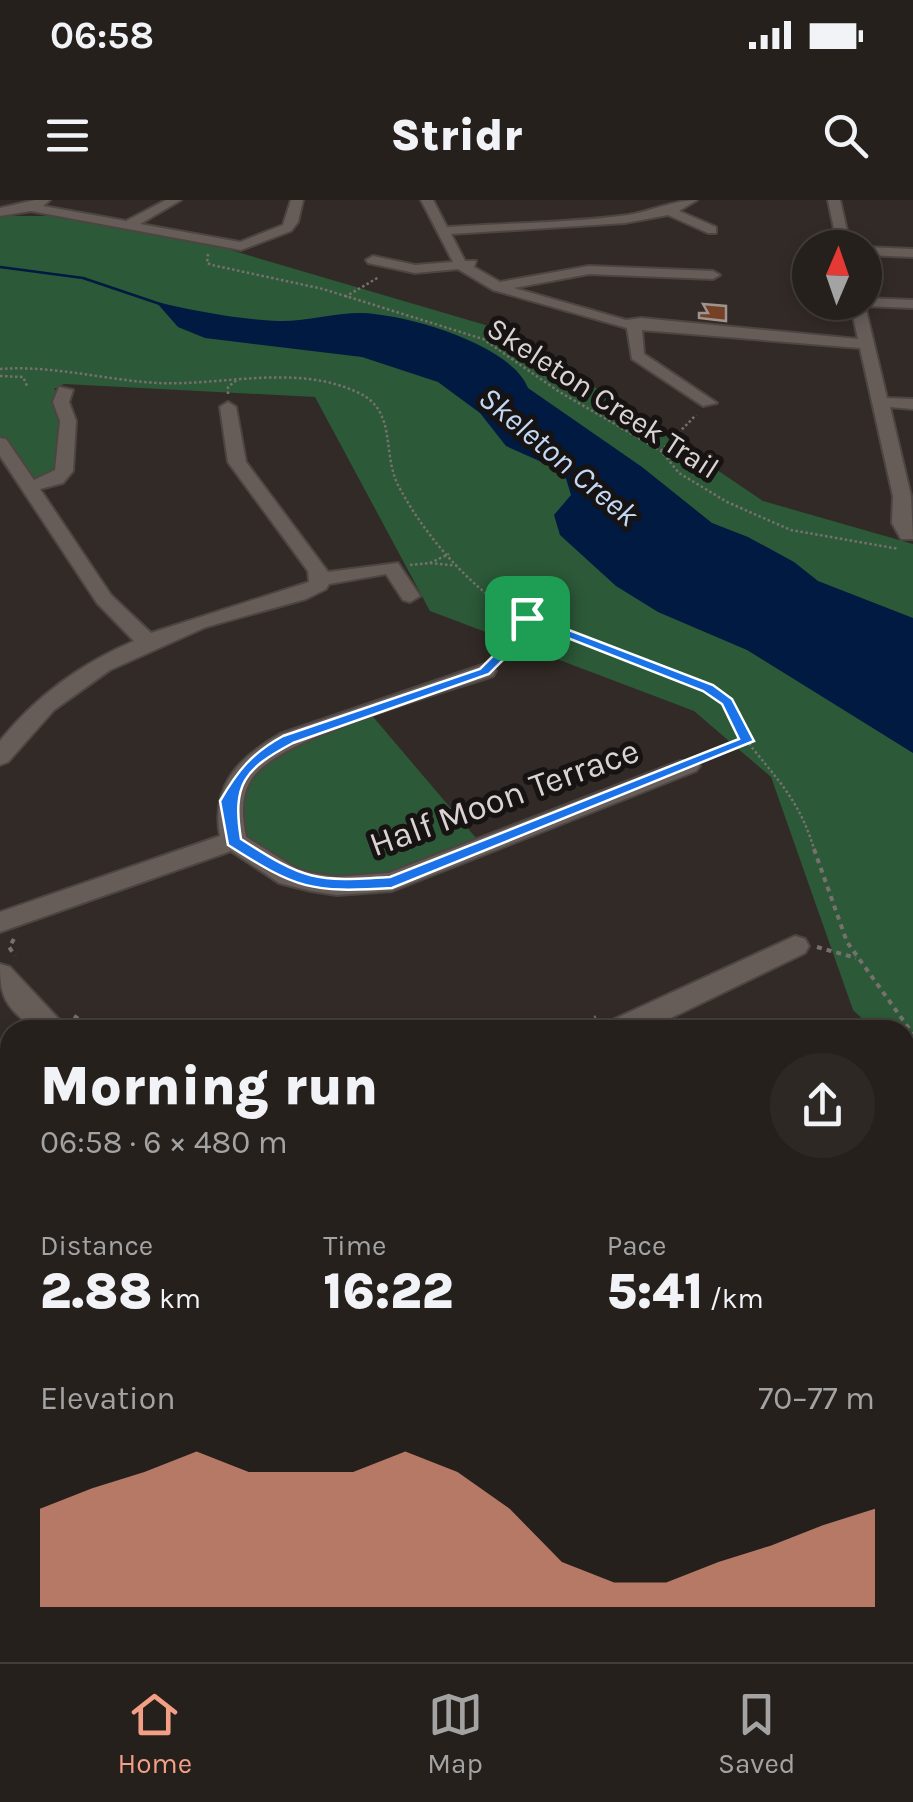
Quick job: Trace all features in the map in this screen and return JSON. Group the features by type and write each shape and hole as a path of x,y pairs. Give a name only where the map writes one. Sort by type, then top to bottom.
{"street":[{"path":"130,224 175,200"},
{"path":"0,212 38,203 249,245 287,228 297,200"},
{"path":"427,200 444,230 484,276 612,320 638,327 867,344"},
{"path":"444,230 573,223 669,210 690,200"},
{"path":"834,200 841,230"},
{"path":"563,210 573,223"},
{"path":"669,210 712,230"},
{"path":"882,252 913,253"},
{"path":"372,260 531,280 605,270 713,276"},
{"path":"882,303 913,304"},
{"path":"861,320 894,463 907,497 901,523 909,542"},
{"path":"638,327 633,348 641,360 709,403"},
{"path":"32,486 57,478 64,471 68,421 62,402 65,390"},
{"path":"228,397 236,462 322,579"},
{"path":"880,402 913,404"},
{"path":"0,444 32,486 104,598 146,641"},
{"path":"894,463 913,473"},
{"path":"1,754 18,732 71,685 146,641 312,589 322,579 391,567 410,596"},
{"path":"59,1020 18,1000 9,947 234,841 228,801 246,769 264,752 288,740 484,672"},
{"name":"Half Moon Terrace","path":"234,841 288,876 311,882 337,886 392,882 688,766"},
{"path":"639,1020 795,946"}],"path":[{"name":"Skeleton Creek Trail","path":"212,243 206,260 212,265 258,273 483,339 558,391 661,452 679,473 791,530 833,540 909,542"},
{"path":"345,297 401,266"},
{"path":"0,370 24,367 176,384 304,380 364,394 383,413 390,466 401,488 481,591 544,626 708,688 727,702 747,741 780,775 800,809 827,898 856,958 902,1020"},
{"path":"0,376 23,377 28,388"},
{"path":"215,381 228,397"},
{"path":"661,452 709,403"},
{"path":"430,563 449,554"},
{"path":"391,567 430,563 459,566"},
{"path":"524,632 527,618"},
{"path":"484,672 524,632 544,626"},
{"path":"688,766 720,748 747,741"},
{"path":"795,946 821,947 856,958"},
{"path":"0,950 9,947"}],"green space":[{"path":"0,216 51,216 200,241 516,334 763,501 913,544 913,1020 864,1020 853,1010 771,777 694,711 430,611 315,397 64,384 54,389 59,393 59,472 32,477 0,439"},
{"path":"369,712 482,845 392,882 311,882 234,841 246,769"}],"water":[{"path":"156,302 277,321 350,313 380,315 455,334 501,358 518,372 528,388 642,467 712,523 794,562 818,581 913,618 913,753 747,650 658,612 616,586 560,535 554,515 571,495 564,472 506,446 480,413 438,382 362,357 205,338 178,327"}],"building":[{"path":"703,304 726,306 726,321 699,318 699,313 708,313"}],"waterway":[{"name":"Skeleton Creek","path":"0,267 83,278 163,305"}],"route":[{"path":"527,618 708,688 727,702 747,741 720,748 688,766 392,882 337,886 311,882 288,876 256,859 234,841 228,801 246,769 264,752 288,740 484,672 524,632 527,618"}]}
